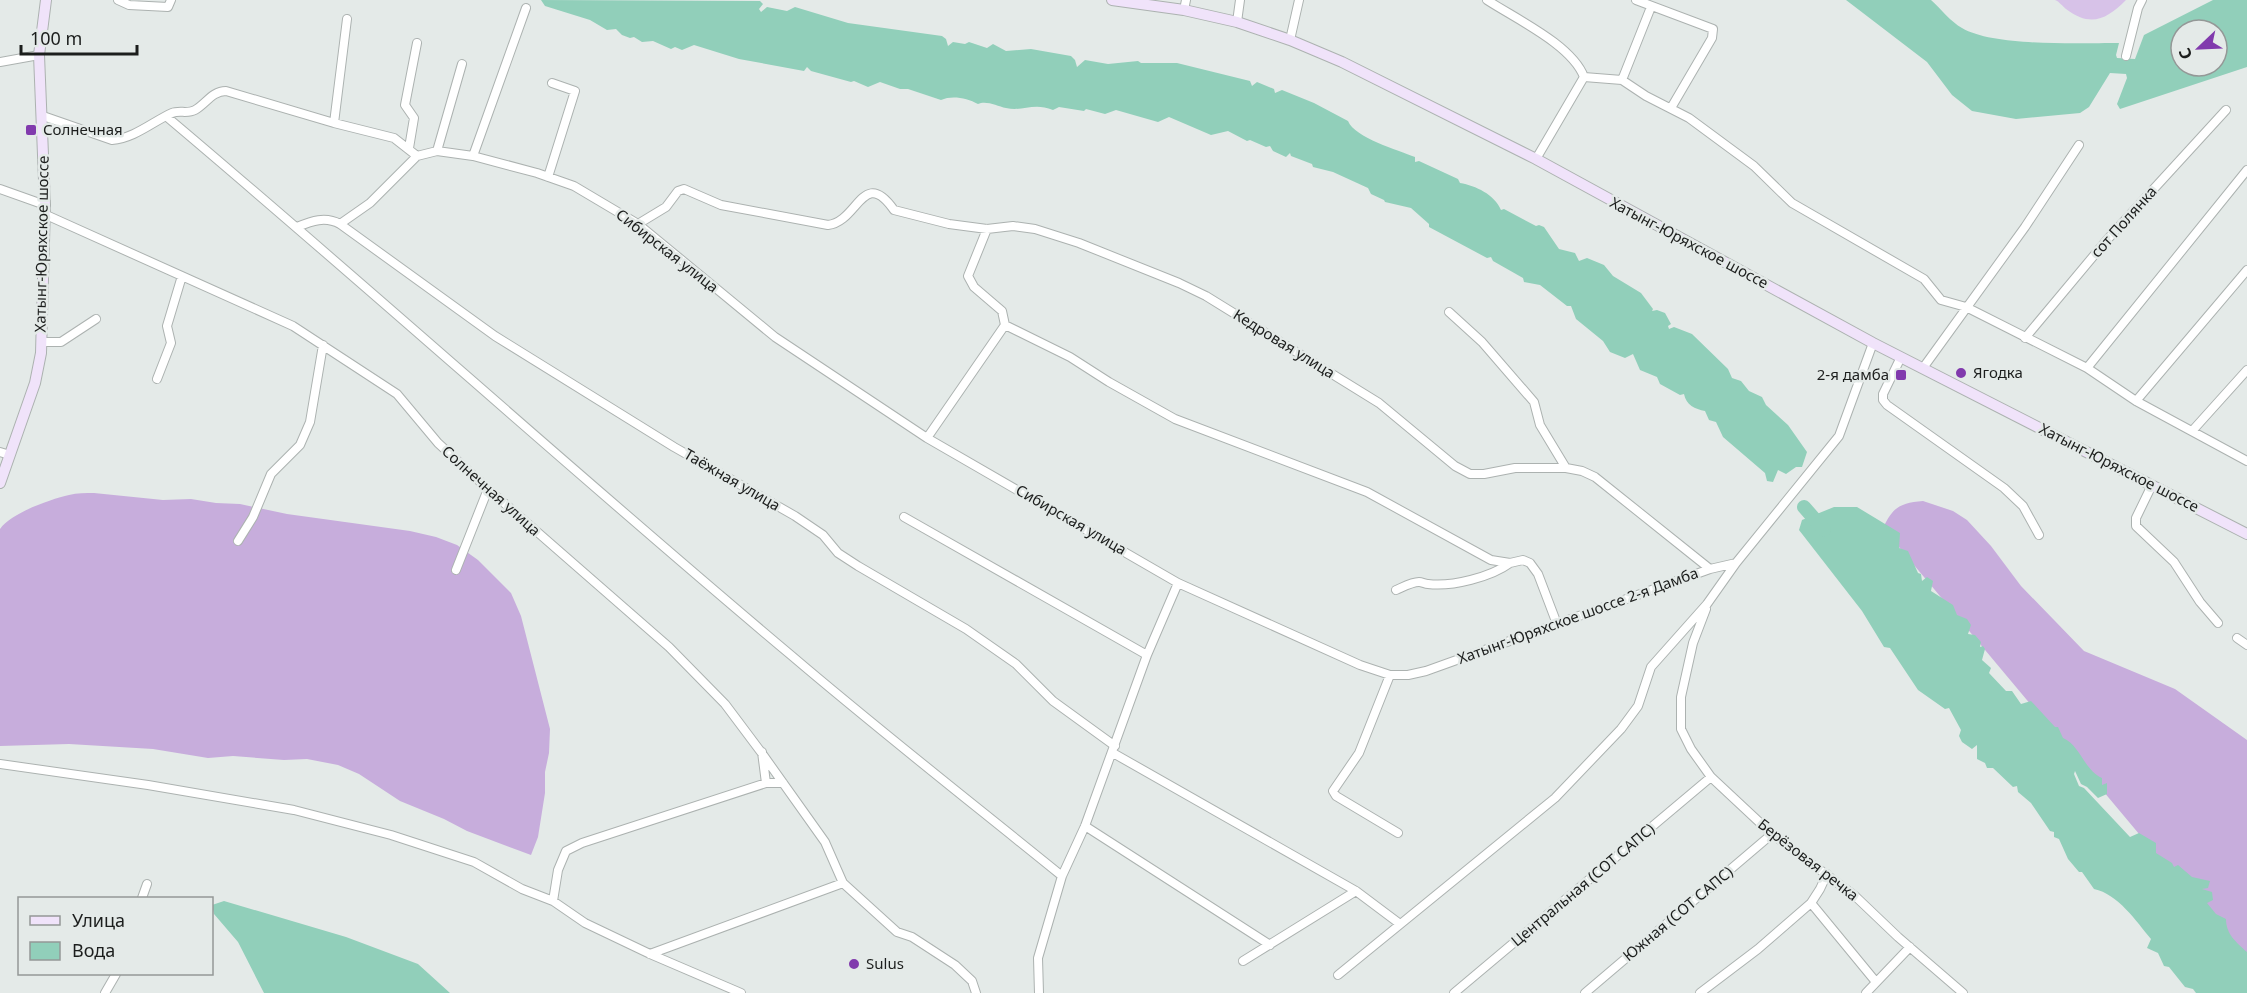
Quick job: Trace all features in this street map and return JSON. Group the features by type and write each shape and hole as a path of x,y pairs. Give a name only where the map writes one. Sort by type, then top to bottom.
{"main road":[{"name":"Хатынг-Юряхское шоссе","path":"0,483 5,454 35,383 41,342 44,210 43,116 39,55 46,0"},
{"name":"Хатынг-Юряхское шоссе","path":"1112,0 1185,5 1290,40 1342,62 1536,159 1873,343 2247,534"}],"street":[{"path":"118,0 129,5 168,7 171,0"},
{"path":"1237,22 1240,0"},
{"path":"1290,40 1299,0"},
{"path":"1487,0 1548,38 1580,68 1584,77"},
{"path":"1636,0 1713,29 1712,38 1671,108"},
{"path":"2126,56 2142,0"},
{"path":"1622,80 1652,7"},
{"path":"472,156 526,8"},
{"path":"334,123 347,19"},
{"path":"409,148 414,118 405,105 417,43"},
{"path":"0,62 39,55"},
{"path":"437,151 462,64"},
{"path":"1584,77 1622,80 1646,96 1671,108 1706,130 1754,166 1792,203 1924,279 1941,300 1966,307 2087,368 2136,401 2246,459"},
{"path":"1536,159 1584,77"},
{"path":"548,177 575,91 552,83"},
{"path":"43,116 112,140 130,136 173,112 194,112 216,93 226,91 394,138 417,156 370,203 340,224 332,219 316,220 297,227"},
{"name":"сот Полянка","path":"2025,338 2106,241 2226,110"},
{"path":"167,117 792,657 1062,876"},
{"path":"1923,368 2025,227 2079,145"},
{"name":"Сибирская улица","path":"417,156 437,151 472,156 574,186 638,224 774,337 927,438 1178,583"},
{"path":"2087,368 2247,170"},
{"name":"Солнечная улица","path":"0,189 293,326 397,394 438,443 669,647 724,704 762,752 825,842 843,883"},
{"name":"Кедровая улица","path":"638,224 666,207 678,191 684,189 721,205 828,225 837,225 843,221 863,195 877,195 887,200 894,210 949,224 987,229 1013,226 1035,229 1079,243 1206,296 1379,403 1455,466 1470,474 1484,474 1515,468 1566,468 1582,471 1595,477 1710,569"},
{"name":"Таёжная улица","path":"340,224 495,336 674,447 795,516 823,535 838,553 966,629 1016,664 1053,701 1114,749 1356,891 1400,924"},
{"path":"927,438 1005,325 1002,312 969,282 968,276 987,229"},
{"path":"2136,401 2247,270"},
{"path":"157,379 171,342 167,326 182,276"},
{"path":"1449,312 1482,342 1534,402 1540,425 1566,468"},
{"path":"41,342 61,342 96,319"},
{"path":"1005,325 1070,357 1175,419 1366,492 1491,560 1510,563 1523,560 1530,562 1535,568 1557,624"},
{"path":"1338,975 1555,798 1621,729 1638,706 1651,667 1707,604 1736,563 1839,436 1873,343"},
{"path":"238,541 253,517 271,474 300,445 306,434 323,345"},
{"path":"1901,357 1883,394 1883,400 2004,488 2023,506 2038,535"},
{"path":"2193,430 2247,370"},
{"path":"2152,485 2136,518 2136,526 2174,561 2200,602 2218,623"},
{"path":"456,570 488,489"},
{"path":"904,517 1147,655"},
{"path":"1396,590 1418,582 1441,584 1482,578 1498,573 1510,563"},
{"name":"Хатынг-Юряхское шоссе 2-я Дамба","path":"1178,583 1322,650 1390,675 1408,675 1426,671 1710,569 1736,563"},
{"path":"1039,993 1038,958 1062,876 1085,826 1147,655 1178,583"},
{"name":"Берёзовая речка","path":"1707,604 1693,643 1681,697 1681,729 1691,749 1711,777 1772,834 1855,896 1963,993"},
{"path":"2237,638 2247,645"},
{"path":"1390,675 1359,753 1333,791 1336,796 1398,833"},
{"path":"762,752 766,783"},
{"path":"0,764 148,785 294,810 391,835 474,862 522,889 553,902 585,923 741,993"},
{"name":"Центральная (СОТ САПС)","path":"1454,993 1711,777"},
{"path":"553,902 558,870 566,851 582,843 766,783 783,783"},
{"path":"1085,826 1270,945"},
{"name":"Южная (СОТ САПС)","path":"1585,993 1772,834"},
{"path":"1700,993 1758,950 1811,903 1827,874"},
{"path":"650,954 843,883 897,932 912,937 955,964 972,981 976,993"},
{"path":"142,897 147,884"},
{"path":"1243,961 1356,891"},
{"path":"1811,903 1876,982"},
{"path":"1866,993 1910,946"},
{"path":"105,993 115,975"}],"shaded area":[{"path":"2055,0 2126,0 2105,16 2091,20 2075,15"},
{"path":"94,493 240,504 287,514 410,531 457,545 478,560 511,593 521,616 550,729 545,793 538,837 531,855 467,831 400,801 359,774 338,765 307,759 284,760 233,756 208,758 153,749 69,744 0,746 0,529 22,512 42,503 72,494"},
{"path":"1923,501 1953,511 1967,520 1991,546 2021,586 2084,651 2175,689 2247,740 2247,963 1883,528 1890,515 1898,507"}],"water":[{"path":"541,0 760,1 763,4 759,9 761,12 767,7 787,11 795,7 848,23 942,36 946,39 948,46 953,42 965,44 969,42 987,48 993,44 1006,51 1031,49 1071,56 1077,67 1085,60 1108,64 1138,61 1141,63 1177,63 1250,81 1252,86 1257,82 1274,89 1275,93 1282,90 1314,103 1348,121 1359,133 1368,138 1415,157 1415,162 1419,161 1458,179 1460,183 1484,192 1494,199 1501,210 1504,209 1536,226 1544,227 1559,249 1575,253 1579,261 1587,258 1604,265 1613,276 1641,293 1653,309 1652,311 1665,313 1671,324 1668,326 1669,329 1674,327 1692,334 1728,369 1732,378 1741,381 1749,391 1762,397 1766,405 1788,425 1807,452 1802,467 1796,467 1786,474 1778,470 1773,482 1767,481 1765,473 1723,437 1716,422 1709,420 1705,411 1692,406 1684,394 1680,395 1660,384 1657,377 1640,370 1633,354 1625,358 1610,352 1603,341 1576,319 1571,306 1567,306 1540,285 1524,282 1523,278 1493,261 1491,257 1487,258 1429,227 1429,224 1411,208 1385,202 1371,194 1368,188 1333,172 1313,167 1312,164 1291,156 1290,153 1286,157 1273,151 1270,146 1266,147 1250,140 1247,141 1228,131 1211,135 1169,117 1158,122 1116,110 1105,114 1086,109 1084,111 1059,107 1053,110 1040,107 1012,109 988,103 978,104 960,98 941,100 880,82 868,87 854,81 811,71 807,67 804,71 739,59 694,45 682,50 675,47 671,49 653,41 642,42 634,37 630,38 622,35 616,29 607,30 590,20 545,6"},
{"path":"1846,0 1931,0 1950,19 1976,34 2038,43 2119,43 2117,58 2135,59 2144,35 2169,22 2169,78 2214,78 2120,109 2117,104 2127,78 2126,74 2110,73 2089,107 2080,113 2016,119 1972,111 1952,95 1927,62"},
{"path":"2213,0 2247,0 2247,67 2229,73 2229,18 2178,18"},
{"path":"1834,507 1857,507 1900,533 1899,548 1908,551 1918,573 1921,574 1922,581 1927,577 1933,581 1931,591 1953,605 1957,615 1967,619 1971,625 1968,634 1975,635 1981,642 1980,647 1983,646 1985,649 1982,660 1991,668 1989,673 2006,691 2012,691 2021,704 2031,701 2055,727 2058,727 2063,738 2074,746 2091,769 2102,778 2102,785 2107,783 2107,794 2098,798 2081,784 2075,771 2079,786 2084,788 2130,837 2139,833 2156,843 2156,853 2172,863 2174,867 2178,865 2192,877 2210,881 2208,888 2202,889 2212,892 2213,900 2207,903 2216,914 2226,919 2230,933 2247,952 2247,993 2196,993 2193,989 2185,987 2169,967 2164,966 2158,953 2147,948 2151,939 2133,917 2111,896 2094,889 2082,872 2079,872 2068,859 2059,839 2054,837 2054,832 2050,831 2031,803 2018,792 2017,786 2013,787 1993,768 1987,768 1985,763 1977,759 1977,745 1972,749 1962,742 1959,736 1961,730 1949,708 1945,709 1918,690 1890,648 1884,647 1862,611 1799,530 1802,520"},
{"path":"224,901 346,937 418,964 450,993 264,993 238,942 214,914 213,905"}],"waterway":[{"path":"1804,507 1824,530"}],"place":[{"name":"Солнечная","path":"31,130"},
{"name":"Ягодка","path":"1961,373"},
{"name":"2-я дамба","path":"1901,375"},
{"name":"Sulus","path":"854,964"}]}
